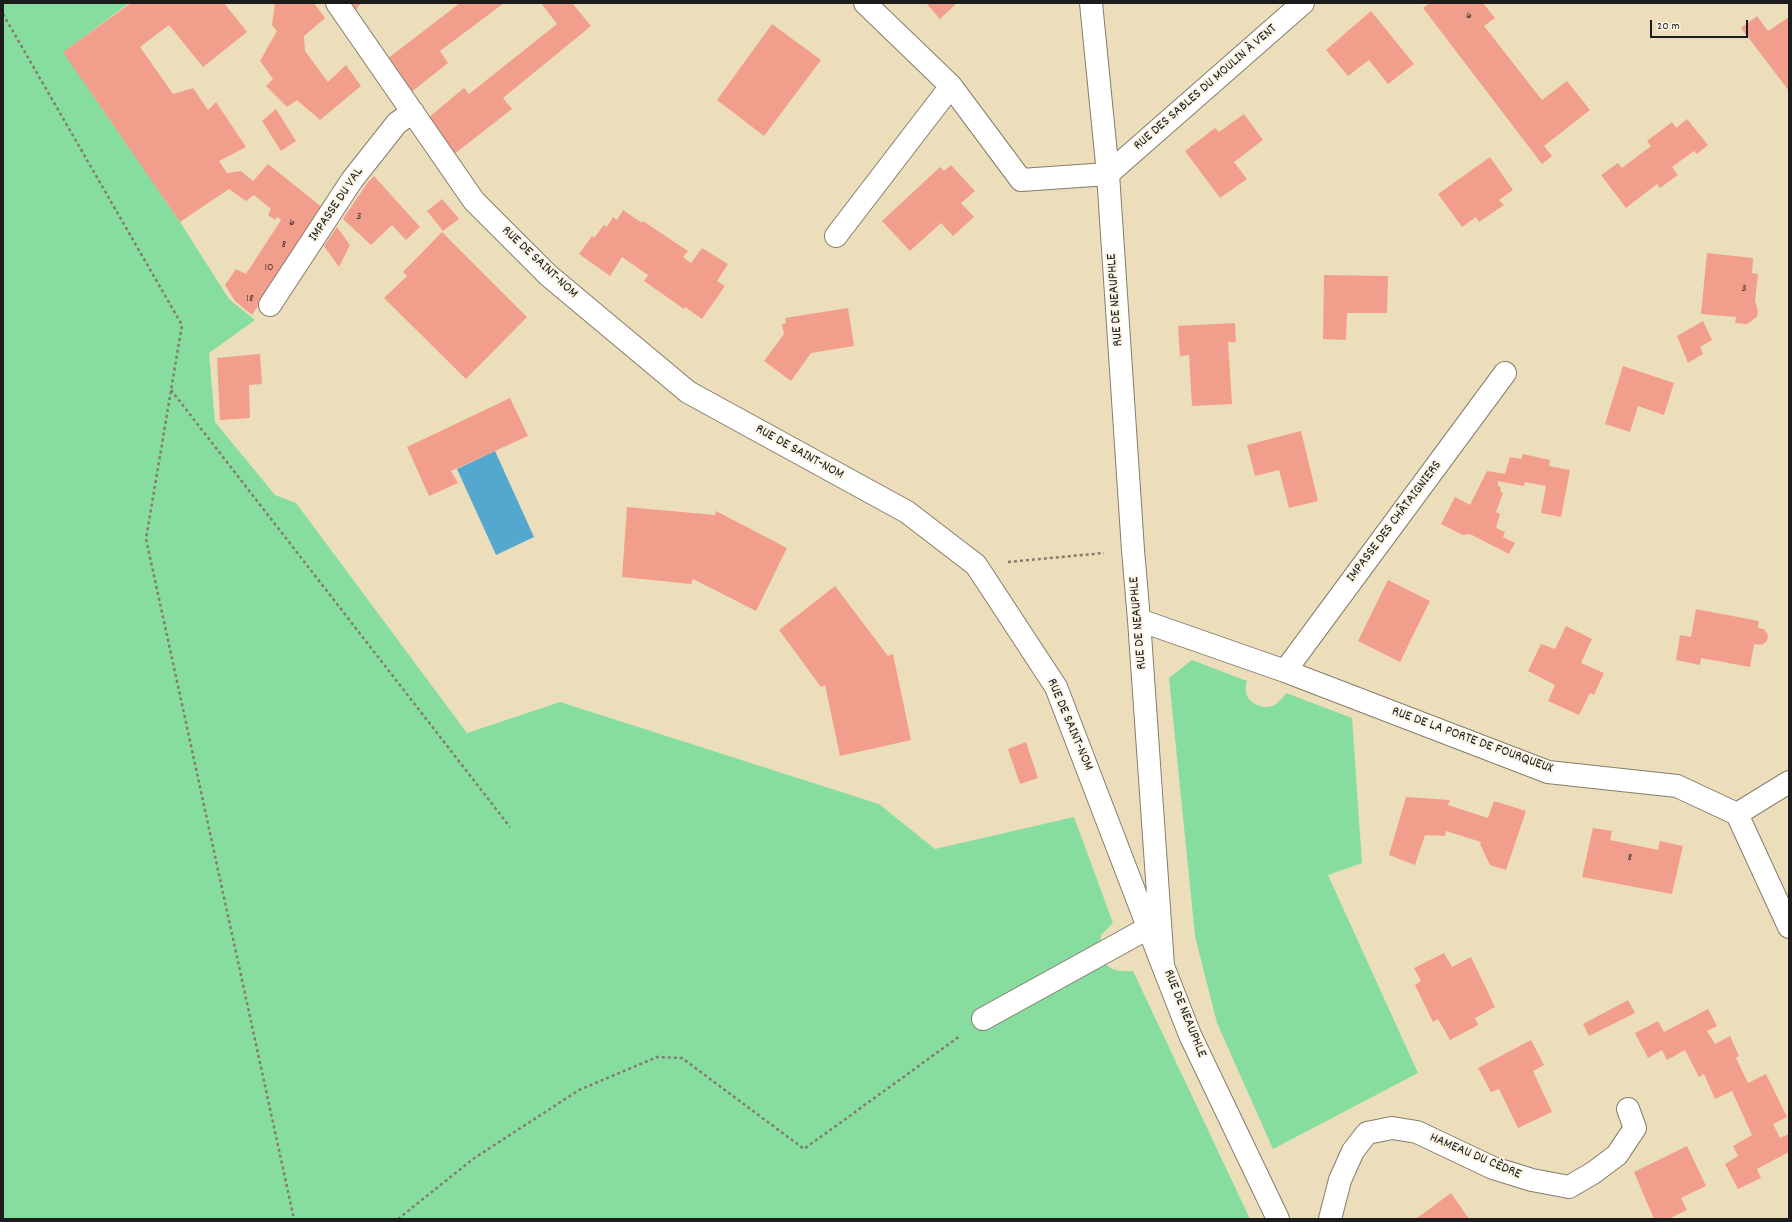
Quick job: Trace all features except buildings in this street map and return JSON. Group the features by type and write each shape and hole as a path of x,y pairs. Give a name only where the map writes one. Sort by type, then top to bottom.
{"street":[{"name":"RUE DE SAINT-NOM","path":"337,3 474,201 548,275 688,392 906,512 976,565 1056,687 1163,966"},
{"path":"865,3 951,86 1022,180 1108,174"},
{"name":"RUE DE NEAUPHLE","path":"1091,3 1108,174 1163,966 1190,1035 1278,1219"},
{"name":"RUE DES SABLES DU MOULIN À VENT","path":"1108,174 1303,3"},
{"path":"836,236 951,86"},
{"name":"IMPASSE DU VAL","path":"270,305 352,180 397,123 413,112"},
{"name":"IMPASSE DES CHÂTAIGNIERS","path":"1285,671 1506,373"},
{"name":"RUE DE LA PORTE DE FOURQUEUX","path":"1139,620 1285,671 1548,772 1677,786 1737,814"},
{"path":"1789,782 1737,814 1789,927"},
{"path":"983,1019 1148,928"},
{"name":"HAMEAU DU CÈDRE","path":"1330,1219 1340,1180 1353,1151 1367,1133 1392,1128 1417,1132 1493,1168 1532,1180 1569,1187 1593,1173 1617,1155 1635,1128 1628,1110"}],"path":[{"path":"3,14 182,326 146,539 294,1219"},
{"path":"171,390 510,827"},
{"path":"976,565 1133,550"},
{"path":"398,1219 473,1159 578,1090 657,1057 682,1058 804,1149 983,1019"}],"green space":[{"path":"3,3 129,3 64,52 180,222 229,299 255,320 209,353 215,422 275,495 296,503 467,733 560,702 879,804 935,849 1074,817 1113,923 1101,935 1101,952 1105,964 1115,970 1133,971 1250,1219 3,1219"},
{"path":"1192,660 1247,681 1246,693 1250,701 1262,707 1275,705 1286,693 1352,718 1362,863 1328,875 1418,1073 1273,1149 1217,1023 1195,936 1169,678"}],"water":[{"path":"495,451 534,537 496,555 457,469"}]}
